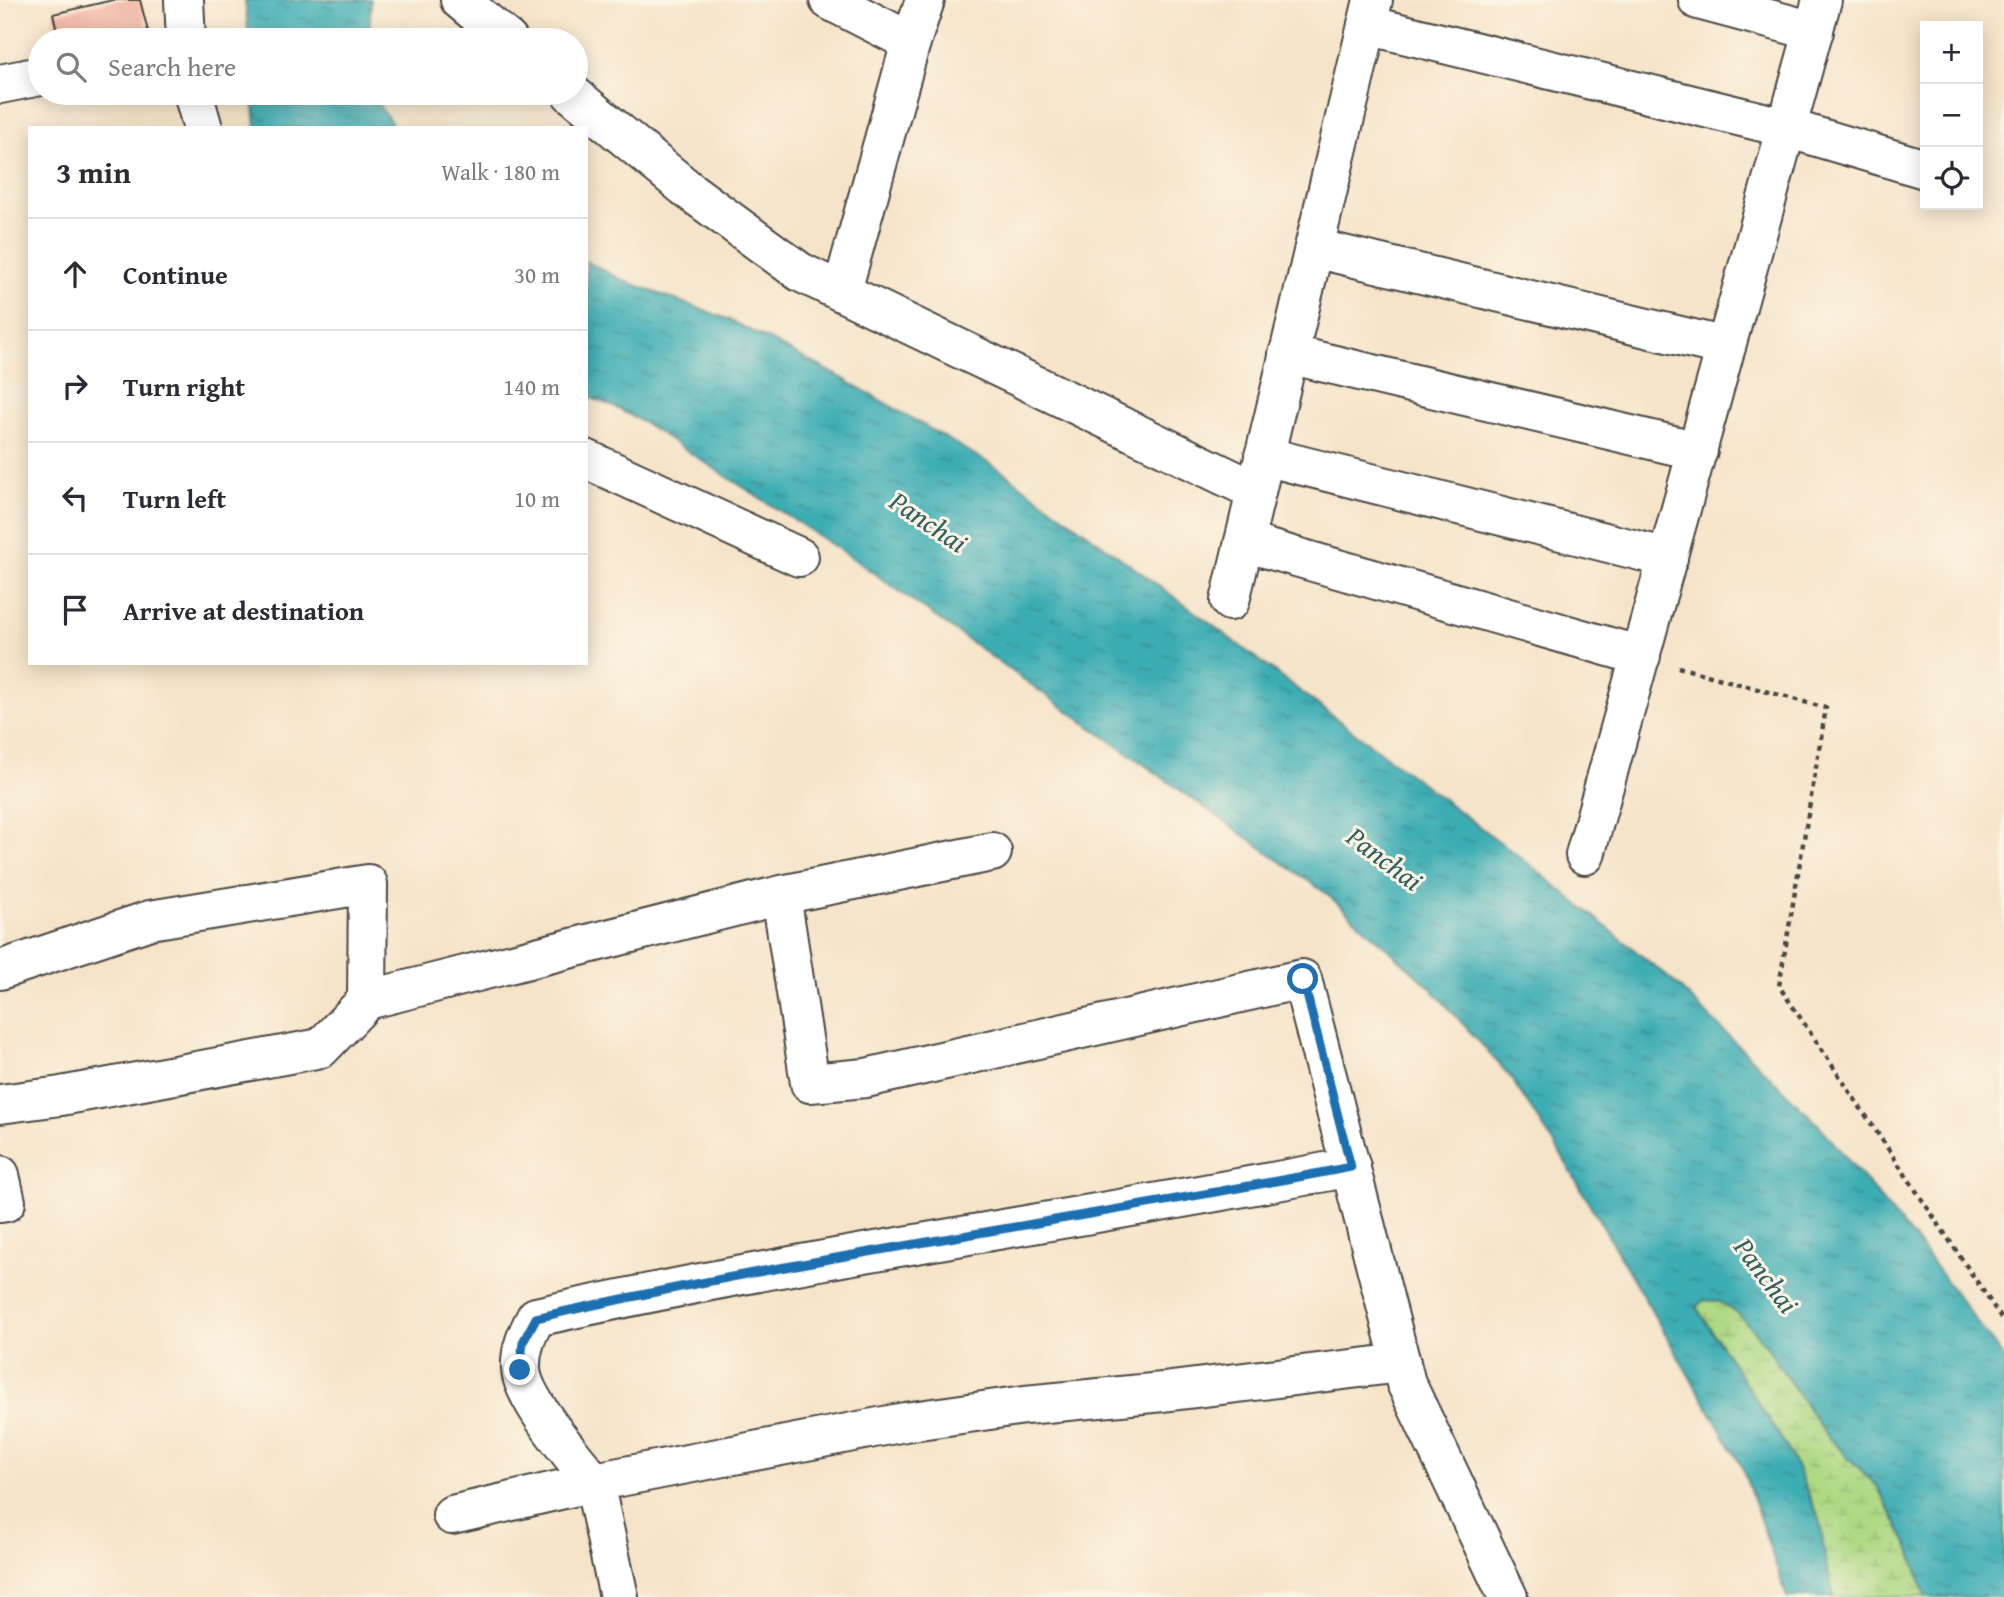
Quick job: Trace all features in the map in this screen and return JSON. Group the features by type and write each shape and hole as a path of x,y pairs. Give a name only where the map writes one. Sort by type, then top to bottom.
{"street":[{"path":"184,0 185,28"},
{"path":"460,0 494,28"},
{"path":"829,0 911,42"},
{"path":"842,291 925,0"},
{"path":"1586,855 1818,15 1698,0"},
{"path":"1230,601 1370,12 1920,168"},
{"path":"0,84 28,78"},
{"path":"196,105 202,126"},
{"path":"586,105 702,200 800,271 1260,474 1668,558"},
{"path":"1314,248 1726,347"},
{"path":"1288,354 1698,451"},
{"path":"588,460 799,557"},
{"path":"1244,542 1641,656"},
{"path":"0,1104 61,1096 321,1048 368,1000 780,895 992,852"},
{"path":"0,970 150,920 368,884 368,1000"},
{"path":"780,895 810,1083 866,1078 1303,979 1406,1383 1508,1597"},
{"path":"619,1597 594,1482 561,1442 529,1394 520,1370 523,1342 536,1318 697,1282 1351,1167"},
{"path":"0,1175 6,1202 0,1203"},
{"path":"452,1515 594,1482 905,1422 1025,1405 1163,1392 1401,1363"}],"path":[{"path":"1641,656 1826,708 1779,986 2004,1322"}],"green space":[{"path":"1704,1300 1718,1301 1737,1312 1764,1343 1826,1435 1877,1486 1909,1547 1926,1597 1834,1597 1820,1520 1789,1451 1696,1306"}],"water":[{"path":"245,0 371,0 370,28 248,28"},
{"path":"254,105 379,105 394,126 256,126"},
{"name":"Panchai","path":"588,262 622,280 730,320 835,374 999,469 1203,618 1529,864 1674,982 1819,1125 1919,1245 2004,1358 2004,1597 1926,1597 1909,1547 1877,1486 1826,1435 1764,1343 1737,1312 1718,1301 1704,1300 1696,1307 1789,1451 1820,1520 1834,1597 1787,1597 1742,1467 1559,1151 1508,1074 1429,986 1327,894 848,555 641,421 588,397"}],"building":[{"path":"113,0 140,0 147,28 56,28 53,14"}],"route":[{"path":"520,1370 523,1342 536,1318 697,1282 1351,1167 1303,979"}]}
